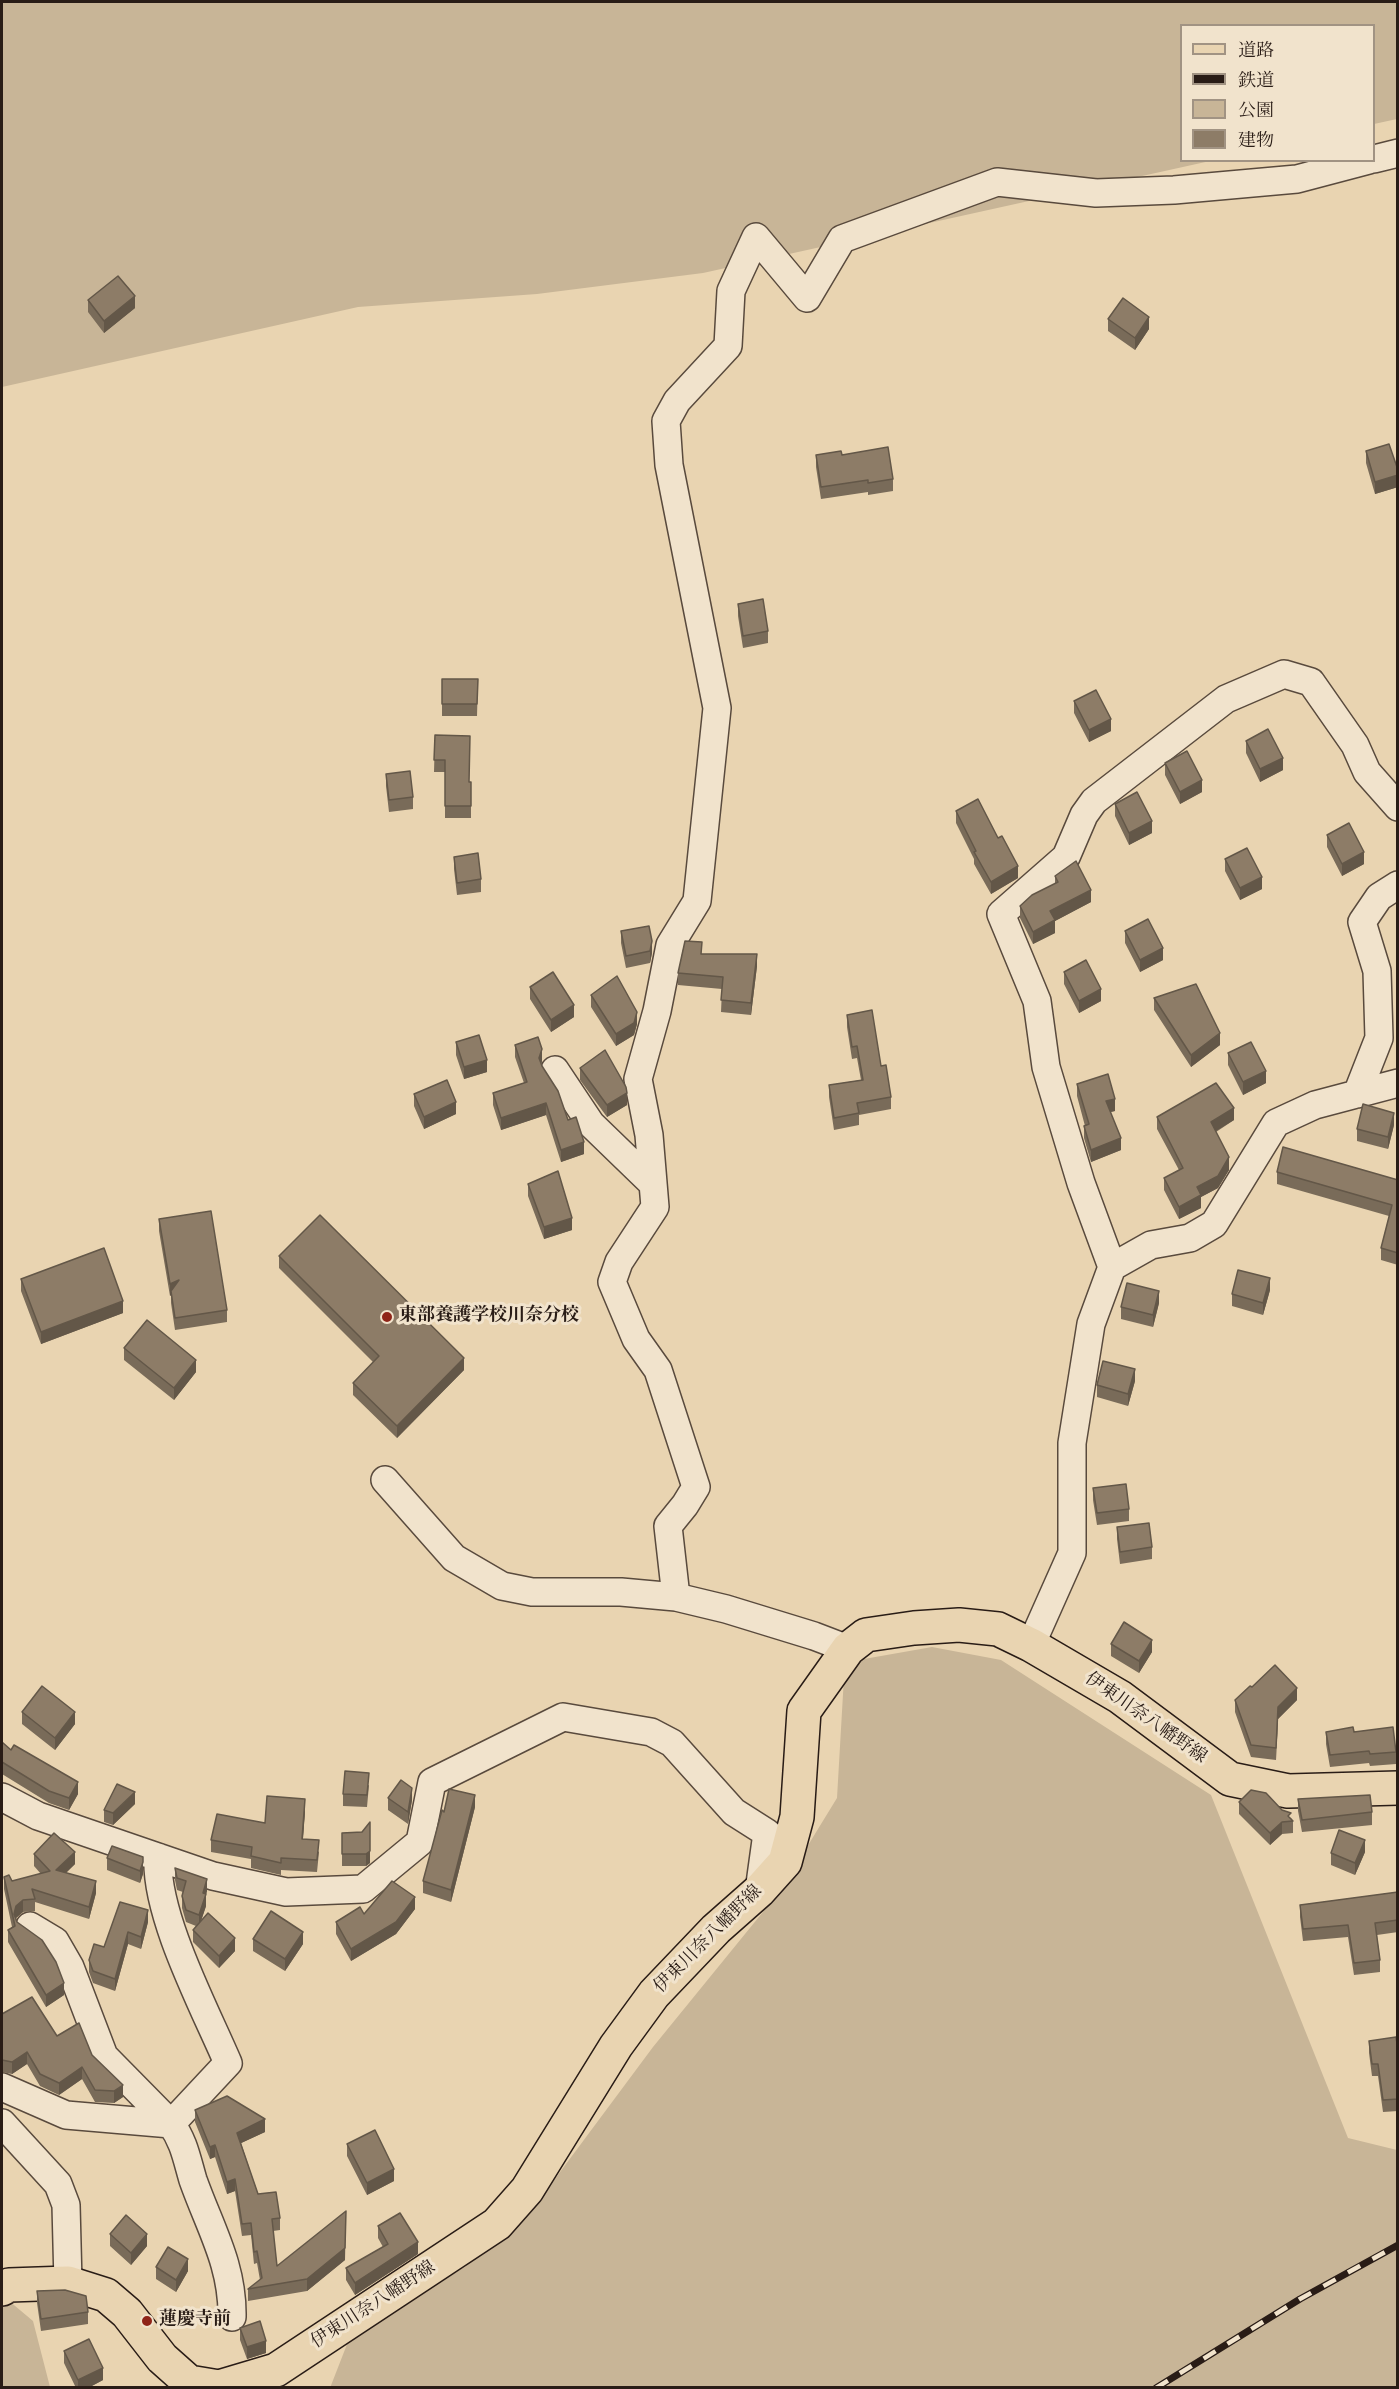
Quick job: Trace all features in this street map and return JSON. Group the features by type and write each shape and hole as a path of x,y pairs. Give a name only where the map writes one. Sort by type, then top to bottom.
{"main road":[{"name":"伊東川奈八幡野線","path":"2,2289 9,2285 68,2283 106,2295 127,2313 162,2358 189,2382 219,2387 246,2381 276,2370 497,2224 527,2190 616,2046 654,1995 716,1929 759,1891 785,1862 796,1817 804,1711 848,1649 866,1635 914,1628 959,1625 998,1629 1031,1645 1120,1697 1230,1779 1287,1791 1398,1788"}],"street":[{"path":"1375,159 1398,153"},
{"path":"676,1598 668,1526 685,1505 696,1486 658,1370 636,1340 612,1282 619,1262 655,1207 649,1135 638,1079 657,1011 670,945 697,901 717,708 669,465 666,422 677,401 728,346 731,291 756,237 807,298 843,239 996,182 1096,193 1174,190 1297,179 1361,162"},
{"path":"1112,1267 1081,1183 1046,1067 1038,1001 1001,914 1066,857 1084,815 1094,801 1226,699 1284,674 1311,682 1355,745 1367,772 1398,807"},
{"path":"1357,1094 1378,1038 1377,971 1362,922 1379,897 1398,885"},
{"path":"555,1070 591,1124 653,1184"},
{"path":"1031,1645 1072,1552 1072,1443 1091,1324 1112,1267 1151,1245 1190,1238 1214,1224 1276,1123 1315,1105 1398,1083"},
{"path":"385,1480 454,1558 502,1586 531,1592 569,1594 621,1592 676,1598 726,1609 848,1649"},
{"path":"2,1797 38,1816 213,1876 286,1892 363,1888 420,1842 432,1782 563,1717 651,1732 672,1743 734,1812 767,1833 759,1891"},
{"path":"158,1857 157,1875 176,1941 228,2063 171,2124"},
{"path":"30,1926 55,1941 70,1966 104,2056 180,2136 197,2190 226,2261 232,2294 232,2317"},
{"path":"2,2087 66,2115 171,2124"},
{"path":"2,2123 58,2184 66,2205 68,2283"}],"green space":[{"path":"2,2 1397,2 1397,119 1375,124 1375,24 1180,24 1180,162 1205,162 703,273 537,294 358,307 2,387"},
{"path":"932,1647 1001,1660 1211,1795 1348,2138 1397,2150 1397,2387 330,2388 351,2334 465,2267 540,2199 653,2047 780,1891 837,1798 844,1677 864,1659"},
{"path":"2,2295 33,2321 50,2387 2,2387"}],"building":[{"path":"118,276 135,296 104,321 88,300"},
{"path":"1123,298 1149,317 1135,338 1108,319"},
{"path":"1389,444 1398,475 1375,482 1366,451"},
{"path":"888,447 893,479 821,487 816,455 841,451 842,455"},
{"path":"763,599 768,631 743,636 738,604"},
{"path":"442,679 478,679 477,704 442,704"},
{"path":"1096,690 1111,719 1089,730 1074,701"},
{"path":"1268,729 1283,758 1260,769 1246,741"},
{"path":"435,735 470,736 471,806 445,806 445,760 434,760"},
{"path":"1187,751 1202,780 1180,792 1165,763"},
{"path":"410,771 413,797 389,800 386,774"},
{"path":"1137,792 1152,821 1129,833 1115,804"},
{"path":"978,799 998,838 1002,836 1018,866 991,882 974,852 976,851 956,811"},
{"path":"1349,823 1364,852 1342,864 1327,835"},
{"path":"1247,848 1262,877 1240,888 1225,859"},
{"path":"478,853 481,879 457,883 454,857"},
{"path":"1076,861 1091,890 1050,911 1055,920 1033,932 1020,906 1032,895 1058,882 1055,876"},
{"path":"1148,919 1163,948 1140,960 1125,931"},
{"path":"649,926 652,941 650,951 626,956 621,931"},
{"path":"685,941 702,942 701,954 757,954 751,1003 721,1000 723,977 678,973"},
{"path":"1086,960 1101,989 1079,1001 1064,972"},
{"path":"553,972 574,1005 551,1020 530,987"},
{"path":"617,976 637,1012 634,1023 616,1034 591,995"},
{"path":"1196,984 1220,1033 1191,1055 1154,998"},
{"path":"872,1010 881,1066 886,1065 891,1097 857,1103 859,1113 834,1118 829,1085 863,1080 857,1046 852,1047 847,1015"},
{"path":"479,1035 487,1060 464,1067 456,1042"},
{"path":"538,1037 542,1049 539,1058 542,1066 558,1091 568,1120 576,1117 584,1142 561,1150 546,1103 501,1118 493,1093 527,1082 515,1045"},
{"path":"1251,1042 1266,1071 1243,1082 1228,1053"},
{"path":"605,1050 626,1087 627,1093 607,1105 580,1068"},
{"path":"1108,1074 1115,1099 1106,1101 1121,1138 1091,1150 1084,1126 1089,1124 1077,1084"},
{"path":"447,1080 456,1102 424,1117 414,1094"},
{"path":"1216,1083 1234,1108 1211,1122 1229,1157 1218,1176 1197,1187 1201,1195 1179,1207 1164,1178 1183,1168 1157,1117"},
{"path":"1363,1104 1394,1113 1388,1137 1357,1129"},
{"path":"1283,1147 1398,1180 1398,1253 1381,1248 1392,1205 1277,1172"},
{"path":"558,1171 572,1218 544,1227 528,1184"},
{"path":"211,1211 227,1310 175,1318 171,1291 179,1280 170,1284 159,1219"},
{"path":"320,1215 464,1358 397,1426 353,1383 379,1356 279,1256"},
{"path":"104,1248 123,1301 41,1332 21,1279"},
{"path":"1238,1270 1270,1278 1263,1303 1232,1294"},
{"path":"1127,1283 1159,1291 1153,1315 1121,1307"},
{"path":"147,1320 196,1360 174,1388 124,1348"},
{"path":"1103,1361 1135,1369 1128,1394 1097,1385"},
{"path":"1126,1484 1129,1509 1097,1513 1093,1488"},
{"path":"1149,1523 1152,1547 1120,1552 1117,1527"},
{"path":"1124,1622 1152,1640 1139,1661 1111,1644"},
{"path":"1275,1665 1297,1688 1278,1707 1276,1748 1251,1745 1235,1700"},
{"path":"42,1686 75,1712 55,1738 22,1712"},
{"path":"1353,1727 1354,1732 1393,1727 1396,1752 1370,1754 1369,1751 1330,1755 1326,1732"},
{"path":"2,1742 11,1750 14,1745 78,1782 69,1798 49,1791 2,1762"},
{"path":"345,1771 369,1773 367,1795 343,1794"},
{"path":"401,1780 412,1788 408,1812 388,1798"},
{"path":"117,1784 135,1792 113,1813 104,1810"},
{"path":"449,1789 475,1795 451,1890 423,1881"},
{"path":"1251,1790 1266,1793 1282,1810 1291,1813 1288,1816 1293,1821 1282,1822 1270,1833 1239,1802"},
{"path":"1370,1795 1372,1812 1302,1820 1298,1799"},
{"path":"267,1796 305,1799 302,1839 319,1840 317,1860 281,1858 281,1863 251,1856 252,1847 211,1840 217,1814 265,1823"},
{"path":"370,1822 370,1851 366,1854 342,1854 342,1833 362,1832"},
{"path":"1339,1830 1365,1840 1355,1863 1331,1853"},
{"path":"54,1833 75,1852 56,1870 96,1881 89,1907 32,1889 35,1899 23,1900 16,1906 14,1914 17,1922 42,1940 56,1962 64,1983 46,1995 8,1930 15,1926 4,1877 9,1875 12,1881 50,1871 34,1854"},
{"path":"112,1846 143,1857 140,1871 107,1858"},
{"path":"175,1868 207,1879 203,1893 206,1894 199,1915 186,1910 182,1896 186,1881 177,1878"},
{"path":"392,1881 415,1897 396,1922 351,1949 336,1922 360,1907 364,1914"},
{"path":"1398,1892 1398,1920 1375,1923 1380,1960 1354,1963 1348,1925 1303,1929 1300,1905"},
{"path":"120,1902 148,1910 141,1937 128,1932 115,1979 93,1971 89,1960 94,1944 104,1947"},
{"path":"271,1911 303,1932 285,1959 253,1939"},
{"path":"208,1913 235,1938 219,1956 193,1930"},
{"path":"32,1997 57,2036 79,2023 92,2055 123,2085 114,2091 95,2090 82,2067 59,2083 40,2074 27,2052 12,2062 2,2060 2,2014"},
{"path":"1396,2037 1398,2099 1383,2100 1378,2064 1372,2064 1369,2041"},
{"path":"227,2096 265,2119 237,2133 258,2194 276,2192 280,2218 272,2219 277,2266 346,2211 345,2248 307,2279 248,2289 262,2278 257,2251 254,2252 251,2223 242,2224 235,2179 227,2182 215,2145 210,2147 195,2110"},
{"path":"375,2130 394,2169 367,2183 347,2144"},
{"path":"400,2213 418,2242 355,2283 346,2268 388,2244 378,2226"},
{"path":"126,2215 147,2234 131,2253 110,2234"},
{"path":"168,2247 188,2259 176,2280 156,2267"},
{"path":"65,2290 86,2296 88,2312 41,2319 37,2291"},
{"path":"260,2321 266,2341 247,2347 240,2328"},
{"path":"89,2339 103,2368 78,2380 64,2351"}],"railway":[{"path":"1156,2388 1300,2299 1398,2245"}],"place":[{"name":"東部養護学校川奈分校","path":"387,1317"},
{"name":"蓮慶寺前","path":"147,2321"}]}
